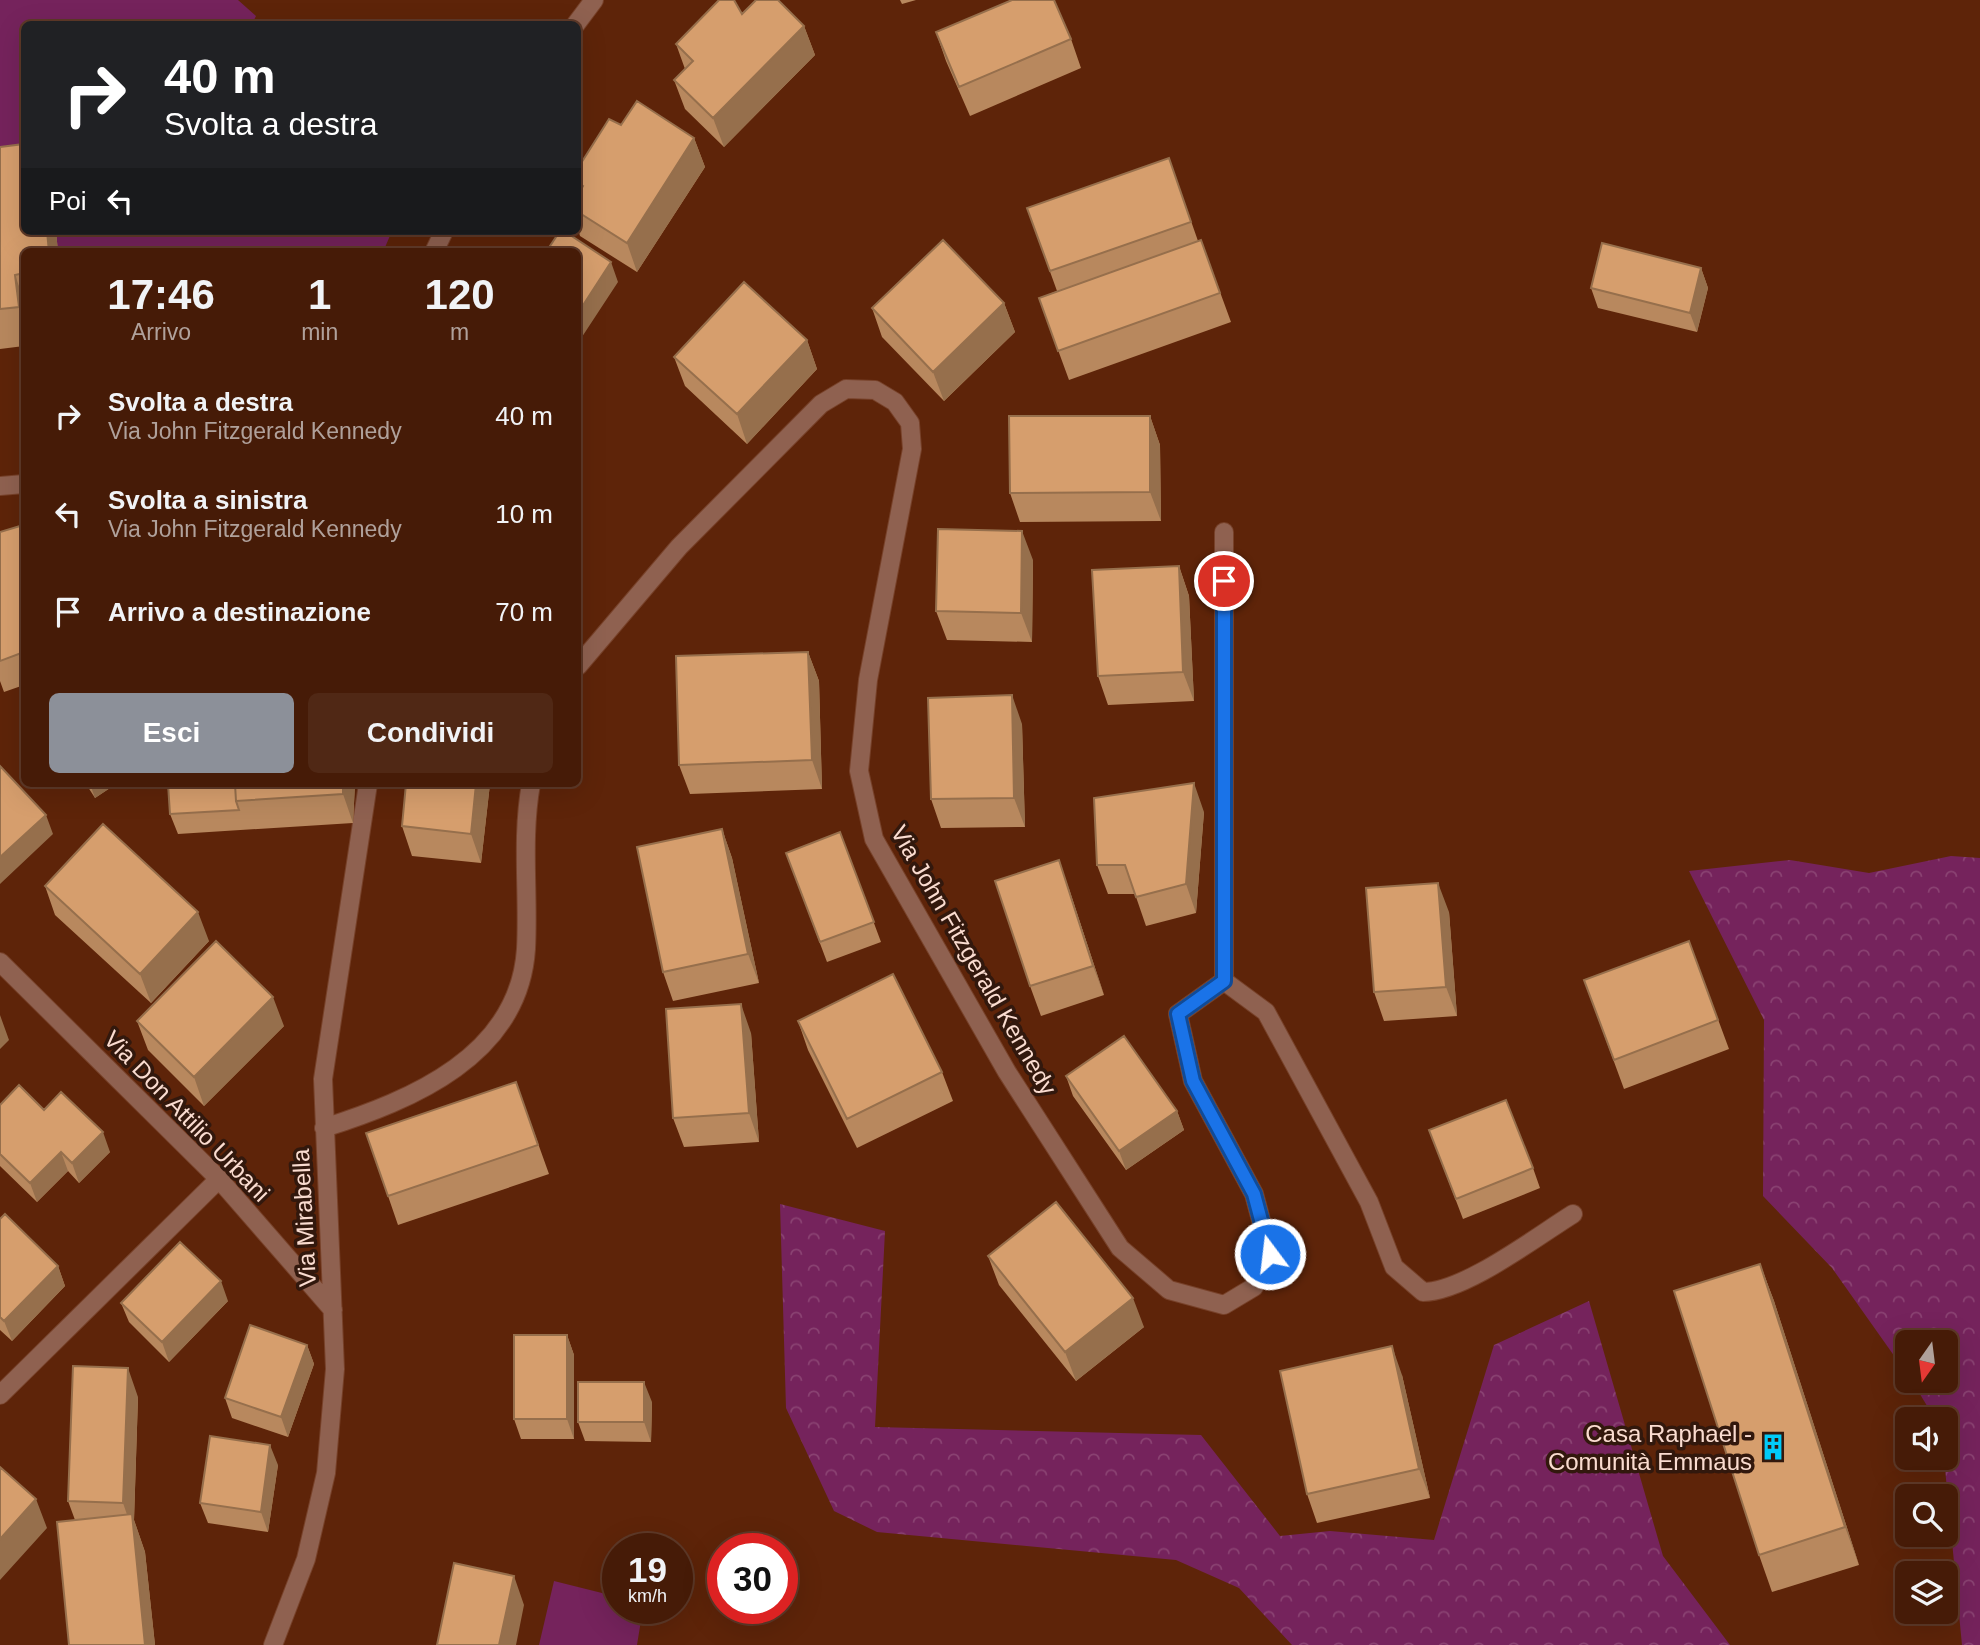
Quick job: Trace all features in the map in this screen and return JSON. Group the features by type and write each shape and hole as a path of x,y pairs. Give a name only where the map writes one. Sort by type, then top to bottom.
{"street":[{"path":"578,21 594,0"},
{"name":"Via John Fitzgerald Kennedy","path":"581,662 679,547 821,404 846,389 874,390 895,402 910,423 912,449 867,680 859,771 874,839 1007,1072 1121,1248 1169,1290 1224,1305 1254,1287 1270,1254 1254,1194 1193,1081 1178,1014 1224,981"},
{"path":"0,486 21,484"},
{"path":"1224,532 1224,981 1266,1012 1369,1202 1394,1266 1423,1292 1438,1292 1486,1269 1573,1214"},
{"name":"Via Mirabella","path":"273,1645 306,1559 326,1473 335,1369 323,1079 368,787"},
{"path":"324,1128 381,1110 430,1086 468,1060 493,1034 518,993 526,952 526,841 531,787"},
{"name":"Via Don Attilio Urbani","path":"0,962 219,1179 333,1310"},
{"path":"2,1388 219,1179"}],"green space":[{"path":"0,0 238,0 256,16 254,21 21,21 21,235 390,235 385,248 21,248 21,263 0,340"},
{"path":"1951,856 1980,858 1980,1645 1962,1645 1958,1561 1954,1561 1953,1547 1958,1547 1958,1484 1947,1484 1945,1470 1958,1470 1958,1407 1928,1407 1919,1393 1958,1393 1958,1330 1895,1330 1895,1357 1832,1268 1763,1196 1764,1020 1689,871 1790,860 1869,873"},
{"path":"780,1204 885,1231 875,1427 1201,1435 1280,1536 1330,1531 1434,1540 1494,1345 1589,1301 1663,1556 1730,1645 1292,1645 1239,1588 1176,1560 877,1532 834,1511 786,1408"},
{"path":"554,1581 602,1593 602,1624 640,1624 637,1645 539,1645"}],"building":[{"path":"719,0 734,0 742,14 756,0 778,0 804,26 713,118 674,80 693,61 676,44"},
{"path":"1012,0 1054,0 1071,39 959,87 936,32"},
{"path":"637,101 694,138 627,243 581,214 581,163 609,119 621,125"},
{"path":"21,144 21,235 47,235 49,248 21,248 21,274 15,275 19,307 0,309 0,147"},
{"path":"1169,158 1191,222 1050,271 1027,208"},
{"path":"557,235 570,235 611,262 581,308 581,248 549,248"},
{"path":"943,240 1004,303 933,372 872,308"},
{"path":"1201,240 1220,293 1058,351 1039,298"},
{"path":"1602,243 1701,268 1690,313 1591,288"},
{"path":"744,282 807,340 737,414 674,357"},
{"path":"1009,416 1150,416 1150,492 1010,493"},
{"path":"20,526 21,529 21,653 0,661 0,532"},
{"path":"938,529 1022,531 1021,613 936,611"},
{"path":"1179,566 1183,672 1098,676 1092,570"},
{"path":"808,652 812,760 679,765 676,656"},
{"path":"1012,695 1014,798 931,799 928,698"},
{"path":"0,766 46,815 0,857"},
{"path":"1194,783 1186,884 1136,897 1125,865 1097,865 1094,798"},
{"path":"168,787 235,787 239,810 170,814"},
{"path":"235,787 343,787 343,794 236,801"},
{"path":"406,787 476,787 471,834 402,826"},
{"path":"103,824 198,912 140,974 45,886"},
{"path":"722,829 748,954 663,972 637,847"},
{"path":"840,832 874,922 820,942 786,853"},
{"path":"1059,860 1093,966 1030,986 995,881"},
{"path":"1438,883 1446,987 1374,992 1366,888"},
{"path":"216,941 273,997 194,1077 137,1021"},
{"path":"1689,941 1718,1020 1614,1060 1584,980"},
{"path":"893,974 942,1072 847,1119 798,1021"},
{"path":"741,1004 749,1113 673,1118 666,1009"},
{"path":"1124,1036 1177,1111 1119,1151 1066,1076"},
{"path":"516,1082 538,1145 388,1196 366,1133"},
{"path":"19,1085 44,1110 61,1092 103,1132 72,1163 61,1152 30,1183 0,1154 0,1105"},
{"path":"1506,1100 1533,1168 1456,1199 1429,1130"},
{"path":"1056,1202 1133,1298 1065,1352 988,1256"},
{"path":"5,1214 58,1266 4,1321 0,1317 0,1219"},
{"path":"180,1242 221,1281 162,1342 121,1303"},
{"name":"Casa Raphael - Comunità Emmaus","path":"1760,1264 1845,1527 1759,1555 1674,1291"},
{"path":"250,1325 307,1345 281,1417 225,1398"},
{"path":"514,1335 567,1335 567,1419 514,1419"},
{"path":"1392,1346 1419,1469 1307,1494 1280,1371"},
{"path":"73,1366 128,1368 123,1503 68,1501"},
{"path":"578,1382 644,1382 644,1422 578,1422"},
{"path":"210,1436 270,1445 261,1512 200,1503"},
{"path":"0,1467 36,1499 0,1539"},
{"path":"132,1514 145,1645 69,1645 57,1522"},
{"path":"454,1563 514,1576 499,1645 437,1645"}],"place":[{"name":"Casa Raphael - Comunità Emmaus","path":"1773,1447"}],"route":[{"path":"1224,581 1224,981 1178,1014 1193,1081 1254,1194 1270,1254"}]}
